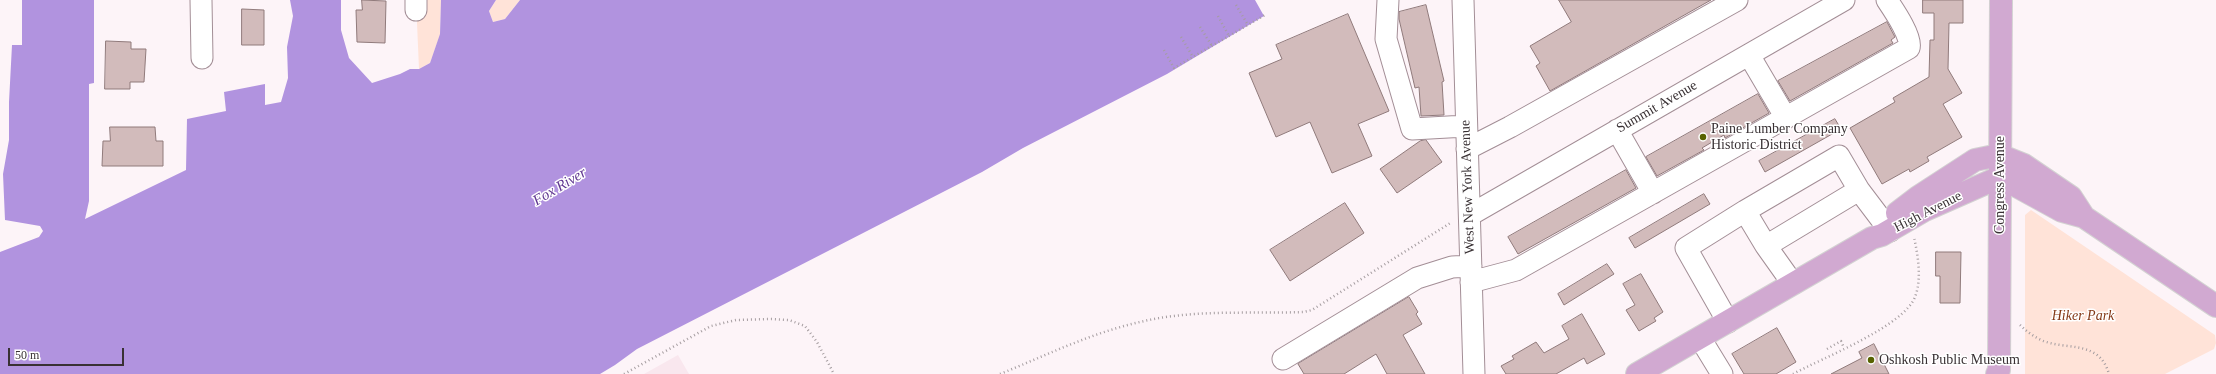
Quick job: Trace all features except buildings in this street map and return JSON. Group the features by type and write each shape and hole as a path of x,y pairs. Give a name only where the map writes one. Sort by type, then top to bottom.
{"main road":[{"name":"Congress Avenue","path":"1999,373 2001,0"},
{"path":"1882,231 1918,197 1975,160 1999,154 2024,165 2071,197 2084,217"},
{"path":"2000,177 2062,212 2084,217 2216,306"},
{"name":"High Avenue","path":"1638,374 1882,231 1925,210 2000,177"}],"street":[{"path":"201,0 202,58"},
{"path":"1388,0 1386,39 1412,129 1466,126"},
{"name":"West New York Avenue","path":"1463,0 1474,374"},
{"path":"1467,149 1510,127 1737,0"},
{"name":"Summit Avenue","path":"1470,218 1617,130 1844,0"},
{"path":"1283,359 1417,278 1452,266 1471,274 1516,270 1909,48 1910,42 1887,0"},
{"path":"1900,22 1904,0"},
{"path":"1749,55 1786,118"},
{"path":"1617,130 1653,193"},
{"path":"1728,322 1686,248 1745,211 1839,156 1882,231"},
{"path":"1766,246 1859,190"},
{"path":"1745,211 1766,246 1793,284"},
{"path":"1700,338 1722,374"}],"path":[{"path":"1236,5 1248,25"},
{"path":"1164,50 1174,68 1265,15 1265,13"},
{"path":"1218,16 1229,36"},
{"path":"1200,27 1212,46"},
{"path":"1181,37 1193,57"},
{"path":"1000,374 1089,335 1140,322 1190,315 1304,312 1312,310 1449,222 1470,218"},
{"path":"1795,374 1896,320 1912,303 1918,286 1918,268 1913,231"},
{"path":"624,374 711,326 736,320 771,319 789,320 805,326 817,342 834,374"},
{"path":"2020,325 2041,340 2094,352 2104,362 2109,374"},
{"path":"1827,349 1841,341 1844,348"}],"shaded area":[{"path":"678,355 689,374 644,374"}],"green space":[{"path":"416,0 441,0 440,35 430,63 419,69"},
{"path":"496,0 520,0 505,19 493,22 489,11"},
{"name":"Hiker Park","path":"2031,210 2215,335 2216,343 2214,349 2165,374 2025,374 2025,215"}],"water":[{"name":"Fox River","path":"22,0 94,0 94,83 89,84 89,201 85,219 186,170 187,119 226,111 224,92 265,84 265,105 281,102 288,78 287,47 293,16 290,0 341,0 341,30 349,58 372,83 400,74 410,69 419,69 430,63 440,34 441,0 496,0 489,11 493,22 505,19 520,0 1255,0 1264,16 1167,74 1023,148 982,172 637,349 600,374 0,374 0,252 39,237 43,231 40,226 5,220 3,174 9,140 12,45 22,45"}],"place":[{"name":"Paine Lumber Company Historic District","path":"1703,137"},
{"name":"Oshkosh Public Museum","path":"1871,360"}]}
